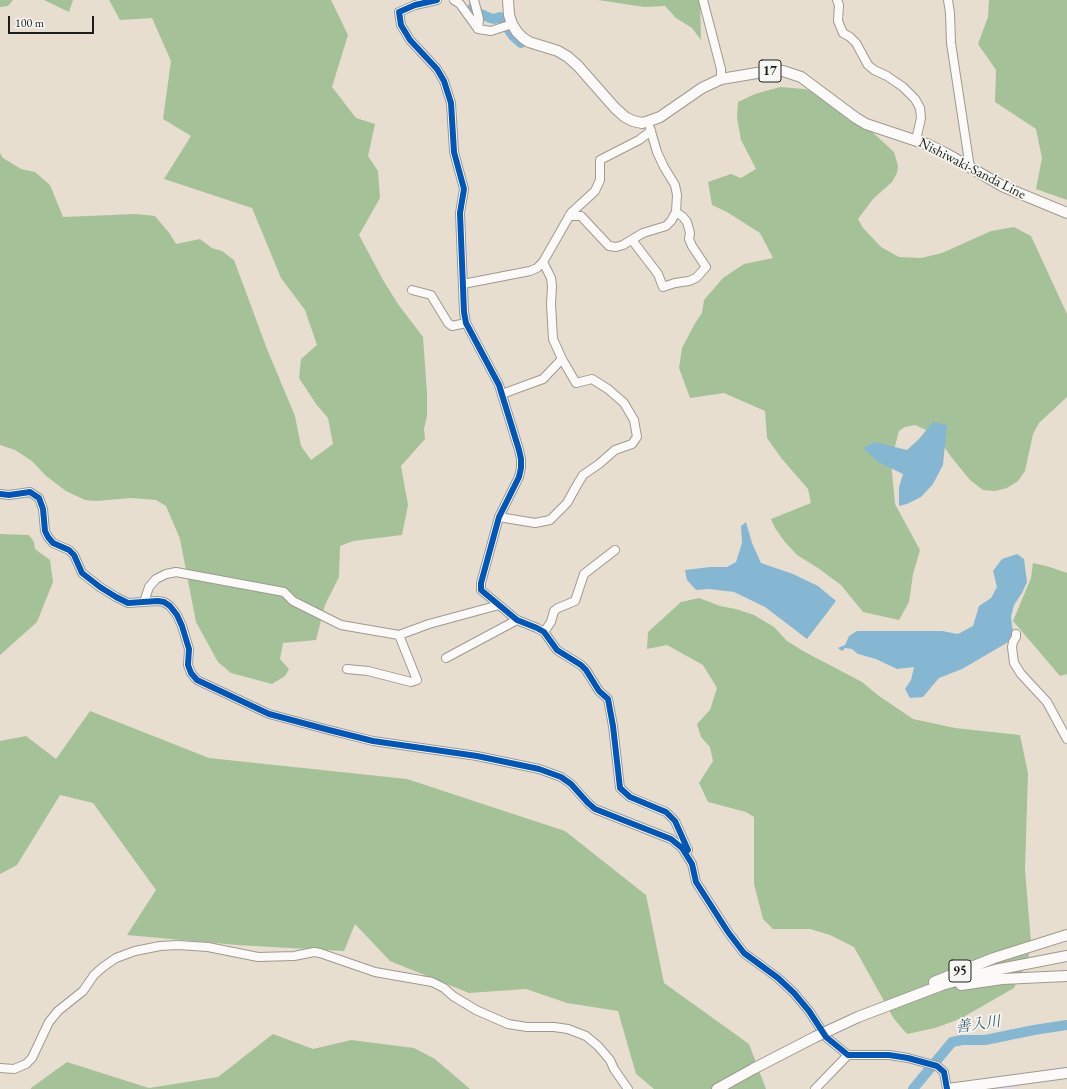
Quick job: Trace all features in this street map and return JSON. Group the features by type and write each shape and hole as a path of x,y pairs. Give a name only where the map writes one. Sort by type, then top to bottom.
{"main road":[{"path":"508,0 509,14 512,24 523,38 529,42 558,51 568,57 625,117 650,126"},
{"name":"Nishiwaki-Sanda Line","path":"650,126 660,117 702,88 721,79 775,70 792,73 812,84 866,124 916,140 947,154 1004,187 1067,213"},
{"name":"95","path":"717,1089 753,1068 882,1004 994,958 1067,935"},
{"name":"95","path":"858,1017 920,993 995,970 1067,956"},
{"name":"95","path":"920,993 1002,979 1067,976"},
{"path":"948,1089 1067,1073"}],"street":[{"path":"437,0 416,5 399,12 401,25 410,40 441,75 451,103 454,152 464,189 460,213 464,312 466,323 502,394 519,450 521,468 519,476 499,517 481,583 481,590 516,620 544,632 557,650 581,664 600,691 608,699 620,788 630,797 666,812 675,821 688,850 685,853"},
{"path":"454,0 460,4 478,29 491,32 512,24"},
{"path":"474,0 479,19 478,29"},
{"path":"703,0 721,69 721,79"},
{"path":"837,0 839,5 838,21 843,33 856,44 868,65 904,87 915,99 920,108 921,118 916,140"},
{"path":"948,0 951,43 970,168"},
{"path":"463,284 530,271 537,268 543,262 569,216 596,191 600,180 600,160 639,140 650,126"},
{"path":"569,216 581,216 609,246 616,247 632,240 642,233 666,226 671,221 676,212 677,195 675,185 664,168 657,152 650,126"},
{"path":"632,240 658,274 663,287 675,282 689,281 696,278 706,267 689,239 690,233 687,222 683,216 676,212"},
{"path":"499,517 534,522 550,520 567,503 583,476 615,450 632,444 637,437 634,420 624,404 608,389 592,380 576,383 562,359 553,339 551,278 543,262"},
{"path":"412,290 431,295 448,323 452,326 466,323"},
{"path":"502,394 542,379 562,359"},
{"path":"0,494 9,495 30,492 35,494 39,498 43,509 45,531 48,538 53,543 69,550 74,555 82,573 116,597 128,603 164,602 170,606 177,615 189,649 188,665 191,673 197,680 269,714 373,740 477,756 539,769 560,777 571,784 588,804 595,809 671,838 682,848 692,864 696,882 728,932 744,953 778,978 794,993 809,1011 826,1037 848,1055 889,1055 908,1058 937,1066 944,1072 948,1089"},
{"path":"544,632 551,622 554,611 575,601 584,574 615,550"},
{"path":"144,602 149,587 156,579 166,574 176,572 284,592 293,601 341,625 400,635 429,624 499,605"},
{"path":"446,658 516,620"},
{"path":"1016,634 1012,647 1014,663 1021,674 1047,702 1067,739"},
{"path":"346,669 368,671 411,682 417,680 400,635"},
{"path":"0,1068 14,1069 26,1064 32,1058 49,1022 58,1011 83,991 94,975 116,958 134,951 160,946 178,945 208,947 258,957 294,956 320,952 375,972 432,982 444,988 453,996 476,1010 508,1024 527,1027 554,1027 568,1029 586,1036 598,1046 610,1060 614,1069 628,1089"},
{"path":"815,1089 848,1055"}],"shaded area":[{"path":"1016,1085 1018,1089 995,1089 994,1087"}],"green space":[{"path":"0,0 13,0 8,6 0,7"},
{"path":"44,0 73,0 69,12"},
{"path":"109,0 331,0 348,35 332,87 356,118 375,124 368,156 378,171 380,198 359,235 383,280 398,304 423,337 427,393 427,416 424,429 425,439 401,466 408,505 402,535 353,541 340,546 339,577 325,605 316,640 283,643 280,659 289,669 285,676 272,684 231,673 218,662 196,622 180,539 166,506 156,500 131,498 96,501 85,500 66,491 46,476 32,461 15,450 0,445 0,153 3,158 21,169 35,172 50,185 63,217 136,214 155,216 176,244 200,239 212,248 222,251 234,260 267,349 295,416 301,446 311,460 333,444 328,418 316,404 299,378 301,359 317,345 305,310 281,278 252,208 164,179 191,136 163,119 171,61 152,18 120,20"},
{"path":"598,0 700,0 701,40 692,28 676,18 665,6 644,7"},
{"path":"989,0 1067,0 1067,200 1036,189 1042,158 1036,129 995,102 996,70 978,44 988,17"},
{"path":"780,87 805,89 824,95 870,130 894,152 898,166 897,173 892,182 873,199 858,219 863,228 881,247 899,257 921,258 942,253 991,231 1014,227 1031,236 1067,314 1067,397 1039,423 1033,434 1025,471 1018,481 1007,488 995,491 983,490 970,480 935,434 915,425 905,427 899,431 891,461 895,504 920,550 913,574 909,602 899,620 863,612 841,585 797,555 775,528 771,519 811,503 808,489 782,459 767,438 765,411 724,393 690,398 679,368 682,348 702,313 704,300 723,278 744,264 773,258 760,233 727,212 712,205 708,182 731,174 741,178 756,169 741,140 737,118 738,102 755,94"},
{"path":"0,534 29,535 34,542 35,549 50,560 53,582 37,622 0,655"},
{"path":"1033,563 1067,573 1067,674 1060,676 1013,621 1031,578"},
{"path":"699,598 720,606 754,615 774,627 787,641 862,682 879,696 913,719 955,728 1020,735 1028,773 1025,870 1031,942 1028,960 1014,988 960,1019 935,1028 907,1034 894,1019 854,947 830,935 810,929 773,929 763,919 754,884 754,817 746,812 708,802 699,783 713,761 710,747 701,737 697,724 710,710 717,688 703,665 667,645 647,649 648,632 681,602"},
{"path":"90,711 209,758 407,779 565,831 646,895 664,983 749,1044 766,1089 654,1089 636,1074 618,1011 567,1003 526,989 469,993 390,961 355,924 344,951 237,945 127,935 156,890 93,803 60,795 17,865 0,874 0,741 26,736 56,759"},
{"path":"273,1034 313,1049 351,1040 414,1048 435,1059 470,1089 31,1089 67,1062 149,1088 218,1077"}],"water":[{"path":"933,422 947,425 943,465 933,484 921,497 899,506 899,487 903,474 878,462 863,448 875,442 907,450 919,439"},
{"path":"746,522 752,543 761,563 793,574 818,586 836,601 807,639 765,607 734,592 709,589 696,590 687,580 685,570 710,567 727,567 736,562 742,543 741,526"},
{"path":"1017,554 1024,559 1027,582 1014,605 1011,617 1013,632 1010,641 962,669 939,678 923,697 910,698 905,689 911,680 914,667 897,669 876,659 858,654 852,649 845,648 842,651 838,648 845,645 849,636 857,631 942,631 958,634 973,626 979,606 991,598 997,587 993,571 1002,559"}],"waterway":[{"path":"473,7 474,11 490,18 494,19 500,17 513,36 521,43"},
{"name":"善入川","path":"913,1089 952,1042 962,1040 985,1040 1067,1025"}],"cycle path":[{"path":"437,0 415,5 399,12 401,25 410,40 437,69 444,81 451,103 454,152 464,189 460,213 464,312 466,323 499,385 521,459 519,477 499,517 481,583 481,590 517,620 544,632 557,650 581,665 586,670 599,691 608,699 613,726 620,788 630,797 666,812 675,821 688,850 687,851"},
{"path":"0,494 9,495 30,492 39,498 43,509 45,531 48,537 53,543 69,550 74,555 82,573 100,587 128,603 158,601 164,602 170,606 177,615 182,626 189,649 188,665 191,673 197,680 269,714 329,730 373,741 477,756 539,769 561,777 571,784 595,809 671,839 682,848 692,864 696,882 728,932 744,953 778,978 794,993 809,1011 826,1037 848,1055 889,1055 908,1058 937,1066 944,1072 947,1089"}]}
